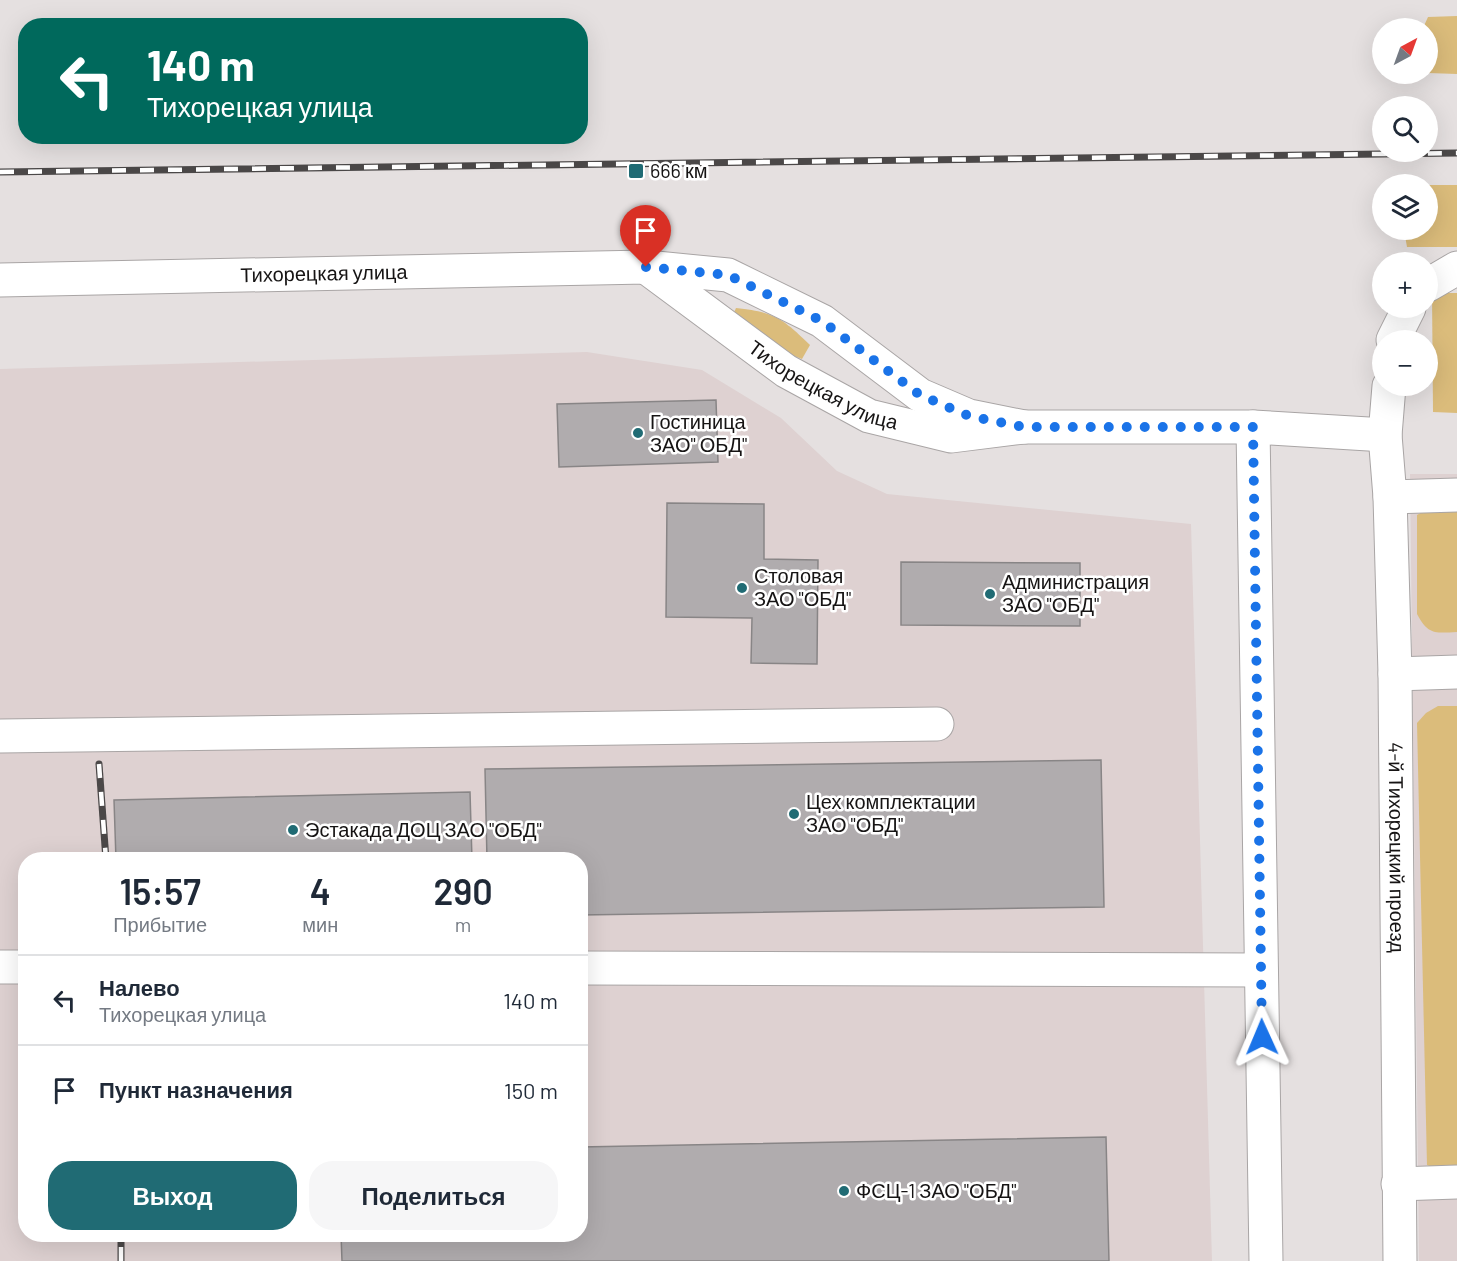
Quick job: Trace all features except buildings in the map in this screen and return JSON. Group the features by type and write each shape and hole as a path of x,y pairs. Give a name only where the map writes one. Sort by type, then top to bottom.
{"street":[{"name":"Тихорецкая улица","path":"0,280 646,267 728,275 822,321 920,395 969,416 1024,427"},
{"name":"Тихорецкая улица","path":"646,267 786,371 869,416 951,436 1024,427 1253,427 1385,435"},
{"path":"1438,279 1457,268"},
{"path":"1385,435 1388,396"},
{"path":"1253,427 1266,1261"},
{"name":"4-й Тихорецкий проезд","path":"1385,435 1390,497 1395,674 1400,1261"},
{"path":"1390,497 1457,495"},
{"path":"1395,674 1457,672"},
{"path":"0,736 937,724"},
{"path":"0,967 18,967"},
{"path":"588,968 1261,970"},
{"path":"1398,1184 1457,1182"}],"shaded area":[{"path":"1457,16 1457,74 1438,73 1438,18 1428,17"},
{"path":"1438,185 1457,185 1457,247 1407,247 1406,240 1438,240"},
{"path":"1438,293 1457,293 1457,413 1433,412 1433,396 1438,396 1438,330 1432,330 1432,318 1438,318"},
{"path":"736,308 769,314 792,328 810,345 802,359 789,354 732,317"},
{"path":"587,352 702,370 781,418 837,471 887,494 1191,524 1212,1261 0,1261 0,369"},
{"path":"1410,474 1457,474 1457,1261 1419,1261"},
{"path":"1457,504 1457,632 1438,632 1425,626 1417,614 1417,515 1433,506"},
{"path":"1438,706 1457,706 1457,1172 1444,1173 1427,1165 1417,723 1426,713"}],"railway":[{"path":"0,172 1457,153"},
{"path":"99,764 105,852"},
{"path":"121,1242 121,1261"}],"place":[{"name":"666 км","path":"636,171"},
{"name":"Гостиница ЗАО\" ОБД\"","path":"638,433"},
{"name":"Столовая ЗАО \"ОБД\"","path":"742,588"},
{"name":"Администрация ЗАО \"ОБД\"","path":"990,594"},
{"name":"Цех комплектации ЗАО \"ОБД\"","path":"794,814"},
{"name":"Эстакада ДОЦ ЗАО \"ОБД\"","path":"293,830"},
{"name":"ФСЦ-1 ЗАО \"ОБД\"","path":"844,1191"}],"route":[{"path":"646,267 728,275 822,321 920,395 969,416 1024,427 1253,427 1262,1037"}]}
